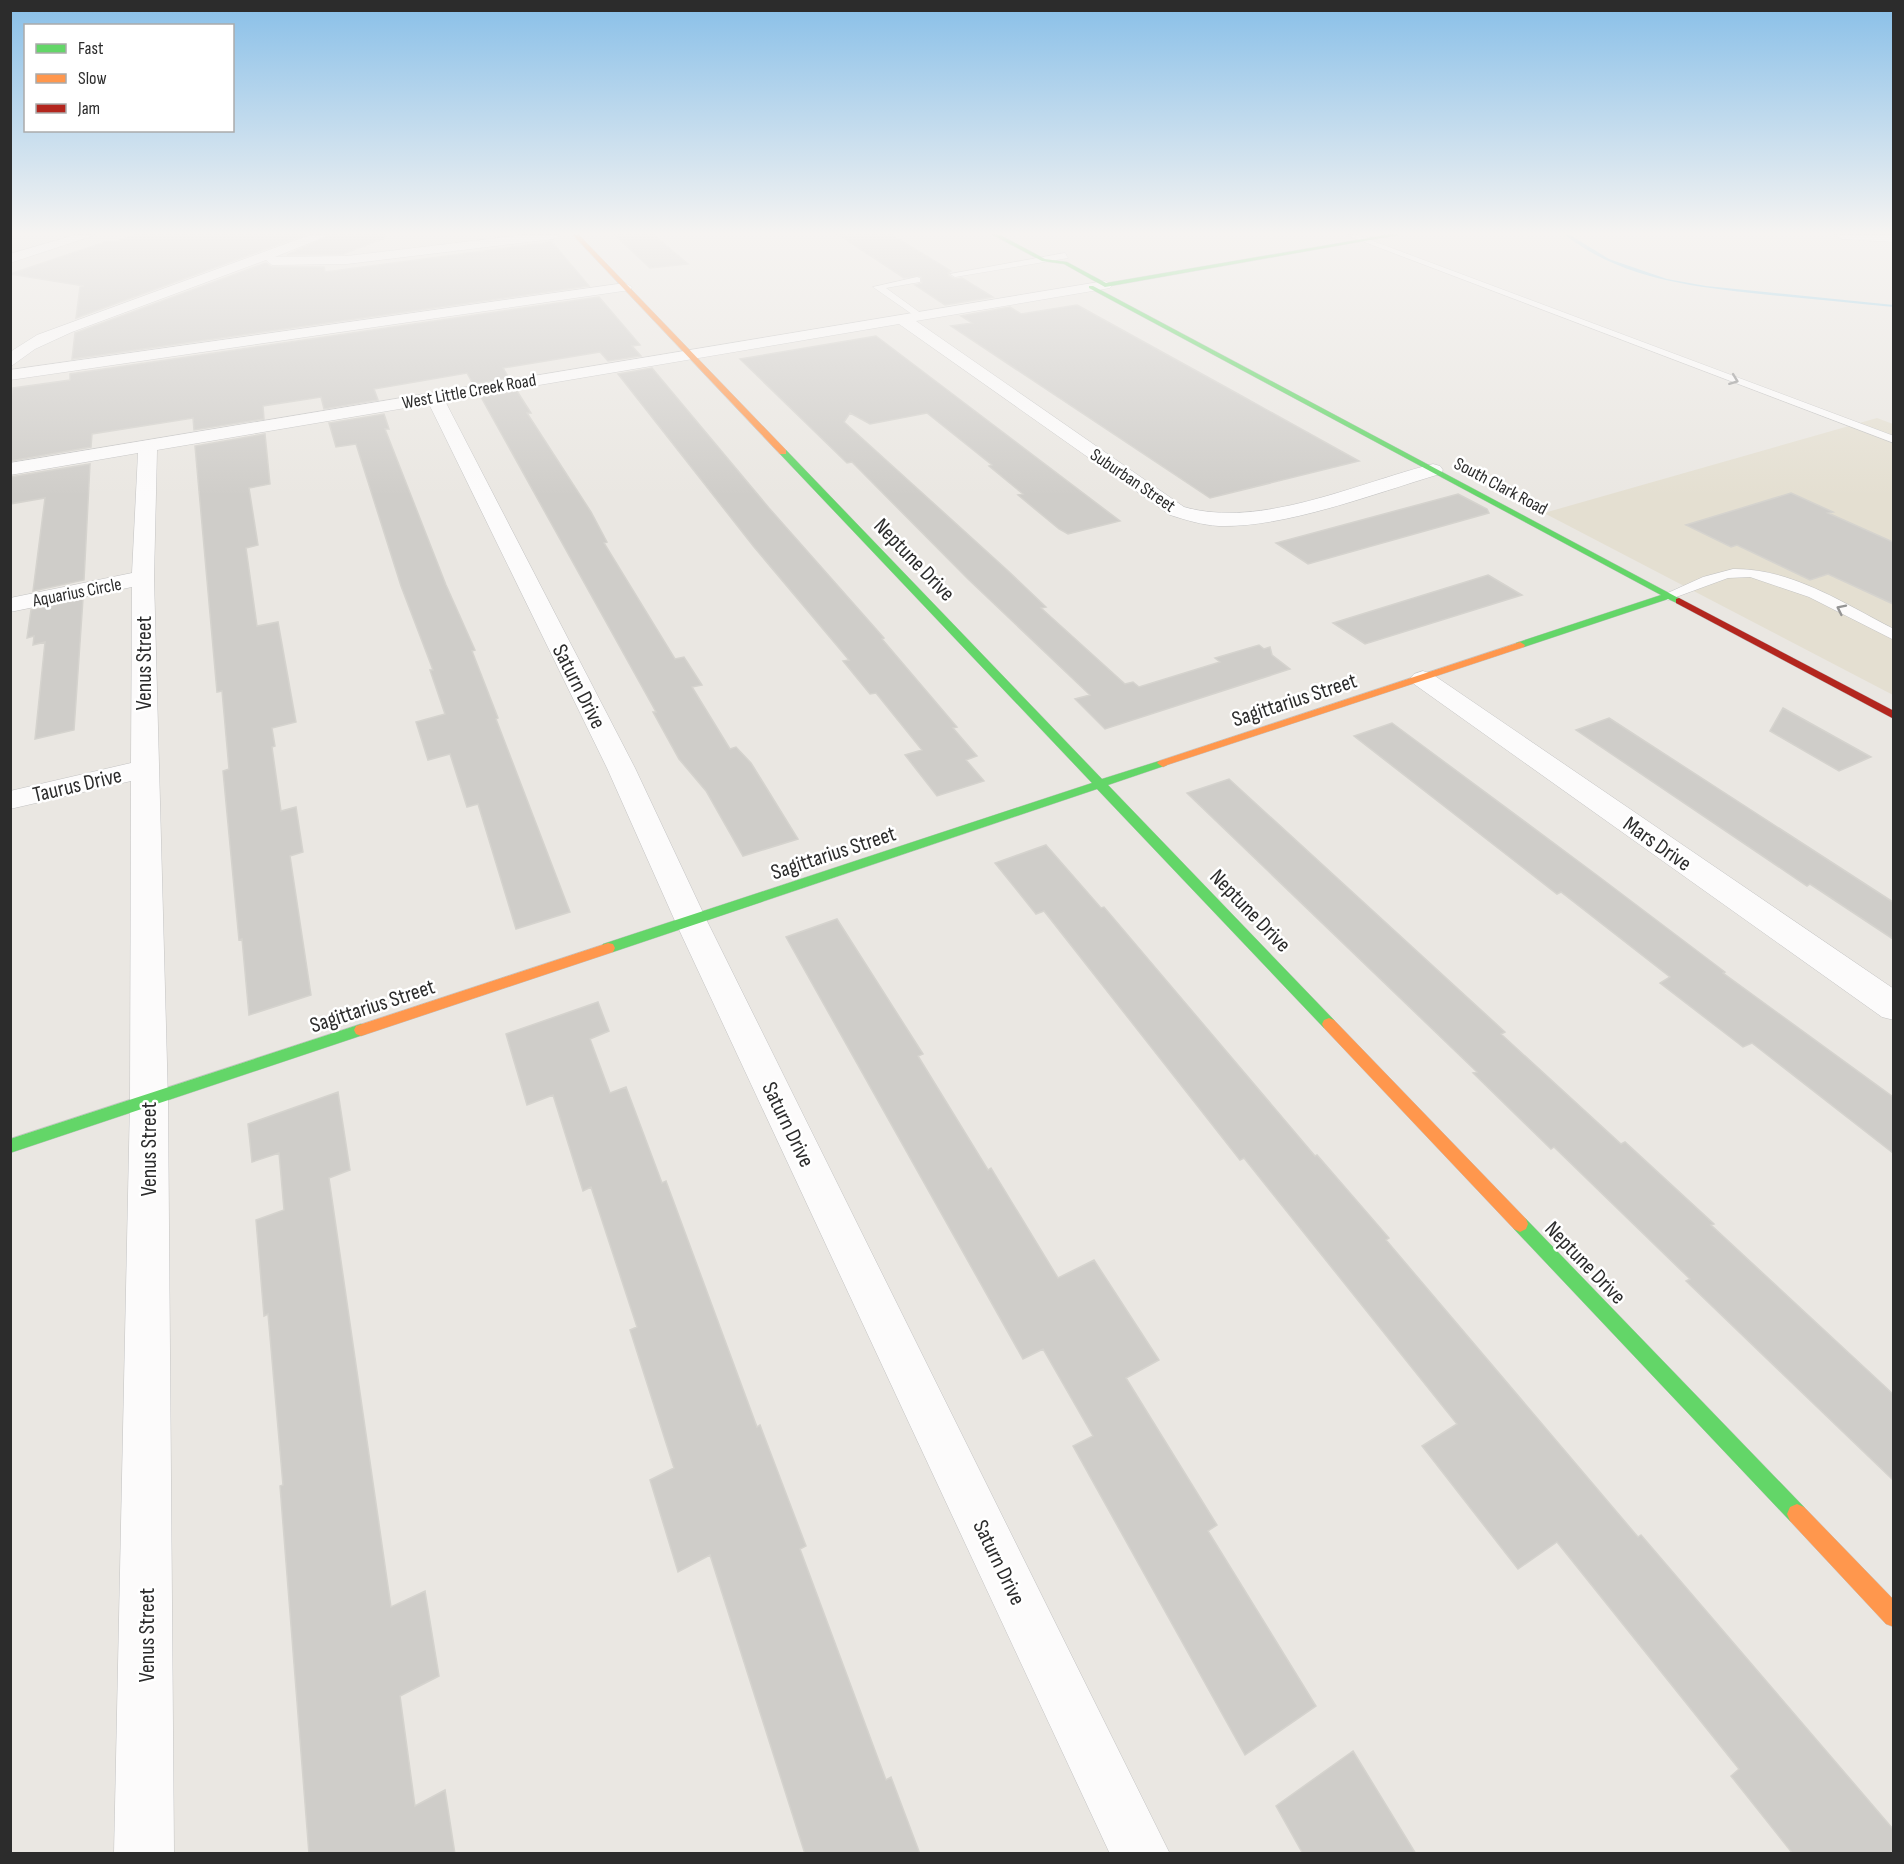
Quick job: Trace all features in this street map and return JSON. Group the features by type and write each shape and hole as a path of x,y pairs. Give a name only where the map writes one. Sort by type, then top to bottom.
{"street":[{"path":"10,362 30,344 89,322"},
{"path":"10,375 380,322"},
{"name":"Neptune Drive","path":"659,322 1103,785 1893,1616"},
{"name":"West Little Creek Road","path":"10,469 880,322"},
{"name":"Suburban Street","path":"917,322 1178,511 1193,517 1231,521 1265,518 1433,470"},
{"name":"South Clark Road","path":"1164,322 1433,470 1893,716"},
{"name":"Saturn Drive","path":"435,397 621,768 691,921 1141,1854"},
{"name":"Venus Street","path":"144,1854 149,1101 142,578 148,446"},
{"name":"Aquarius Circle","path":"10,605 142,578"},
{"name":"Sagittarius Street","path":"10,1146 1668,596"},
{"name":"Mars Drive","path":"1423,679 1893,1007"},
{"name":"Taurus Drive","path":"10,800 144,769"}],"lane":[{"path":"1581,322 1893,440"},
{"path":"1668,596 1733,573 1758,573 1788,584 1893,635"}],"shaded area":[{"path":"1877,418 1893,424 1893,695 1544,513"}],"building":[{"path":"105,322 334,322 72,359 75,333"},
{"path":"427,322 620,322 640,345 632,346 641,356 608,361 600,352 503,368 509,378 473,384 467,373 374,389 378,400 324,409 321,397 263,406 264,419 194,430 193,418 92,434 91,447 10,461 10,402 13,388 70,380 70,374"},
{"path":"970,322 1108,322 1359,461 1210,498 951,326 972,323"},
{"path":"876,336 1120,521 1068,534 1059,529 1018,495 1023,494 989,466 992,465 927,413 870,424 850,413 844,422 1006,569 1046,607 1041,608 1125,684 1133,682 1139,687 1220,662 1215,658 1259,645 1264,649 1270,647 1272,655 1290,669 1105,729 1075,699 1090,695 968,579 852,462 847,463 740,359"},
{"path":"652,368 769,508 884,638 882,639 957,727 953,728 977,756 966,760 984,781 937,796 905,755 922,750 876,693 870,694 843,661 849,660 754,547 618,374"},
{"path":"517,391 531,413 527,413 591,512 607,542 604,543 675,659 684,657 702,685 692,687 730,749 736,747 751,763 798,839 743,856 706,791 679,759 653,712 656,712 481,397"},
{"path":"384,414 389,429 385,429 446,585 475,650 472,651 498,718 496,719 570,912 516,929 478,804 467,807 450,754 428,760 416,722 445,714 430,670 433,670 401,586 356,444 336,447 329,423"},
{"path":"265,434 270,484 249,488 258,545 246,548 257,626 278,622 296,722 272,728 275,746 272,747 281,811 296,807 303,852 290,856 311,995 249,1015 242,939 239,940 223,771 229,769 222,691 217,692 195,446"},
{"path":"90,464 84,580 33,591 45,498 10,504 10,477"},
{"path":"1791,493 1833,512 1828,513 1893,542 1893,604 1828,574 1810,580 1737,545 1731,547 1686,525"},
{"path":"1458,494 1487,509 1489,513 1308,564 1276,543"},
{"path":"1488,575 1522,595 1365,644 1333,623"},
{"path":"83,599 74,730 35,739 45,642 33,645 34,636 27,638 31,610"},
{"path":"1783,708 1871,757 1839,771 1770,731"},
{"path":"1609,718 1893,902 1893,939 1810,884 1807,886 1576,730"},
{"path":"1392,723 1725,972 1723,973 1893,1097 1893,1153 1752,1043 1743,1047 1660,983 1670,977 1561,892 1557,894 1354,736"},
{"path":"1229,779 1505,1032 1501,1034 1621,1144 1625,1142 1714,1224 1711,1225 1893,1394 1893,1480 1686,1281 1690,1279 1554,1147 1551,1149 1473,1073 1477,1072 1187,793"},
{"path":"1046,845 1101,908 1104,907 1315,1156 1317,1155 1389,1238 1386,1240 1638,1537 1641,1535 1893,1829 1893,1854 1793,1854 1731,1776 1739,1769 1557,1542 1518,1569 1422,1446 1457,1424 1244,1158 1240,1160 1044,911 1036,914 995,863"},
{"path":"837,919 923,1054 918,1056 988,1170 991,1168 1058,1278 1094,1260 1159,1360 1126,1378 1217,1525 1208,1531 1316,1706 1245,1755 1073,1446 1093,1436 1043,1349 1023,1359 786,937"},
{"path":"598,1002 609,1031 590,1039 610,1093 626,1087 662,1183 666,1181 757,1427 760,1425 806,1546 800,1549 886,1780 891,1777 920,1854 805,1854 710,1555 678,1572 650,1480 674,1468 630,1330 637,1327 591,1187 583,1191 553,1095 527,1105 506,1034"},
{"path":"338,1092 350,1170 329,1178 391,1607 425,1591 439,1676 400,1696 415,1806 445,1790 455,1854 309,1854 280,1486 283,1485 268,1314 264,1316 256,1220 284,1210 279,1153 252,1162 248,1124"},
{"path":"1353,1751 1416,1854 1303,1854 1276,1806"}],"traffic: fast":[{"path":"1157,322 1679,601"},
{"path":"783,452 1329,1024"},
{"path":"1520,645 1668,596"},
{"path":"608,948 1163,763"},
{"path":"10,1146 361,1030"},
{"path":"1520,1224 1797,1514"}],"traffic: slow":[{"path":"659,322 783,452"},
{"path":"1163,763 1520,645"},
{"path":"361,1030 608,948"},
{"path":"1329,1024 1520,1224"},
{"path":"1797,1514 1894,1616"}],"traffic: jam":[{"path":"1679,601 1894,716"}]}
